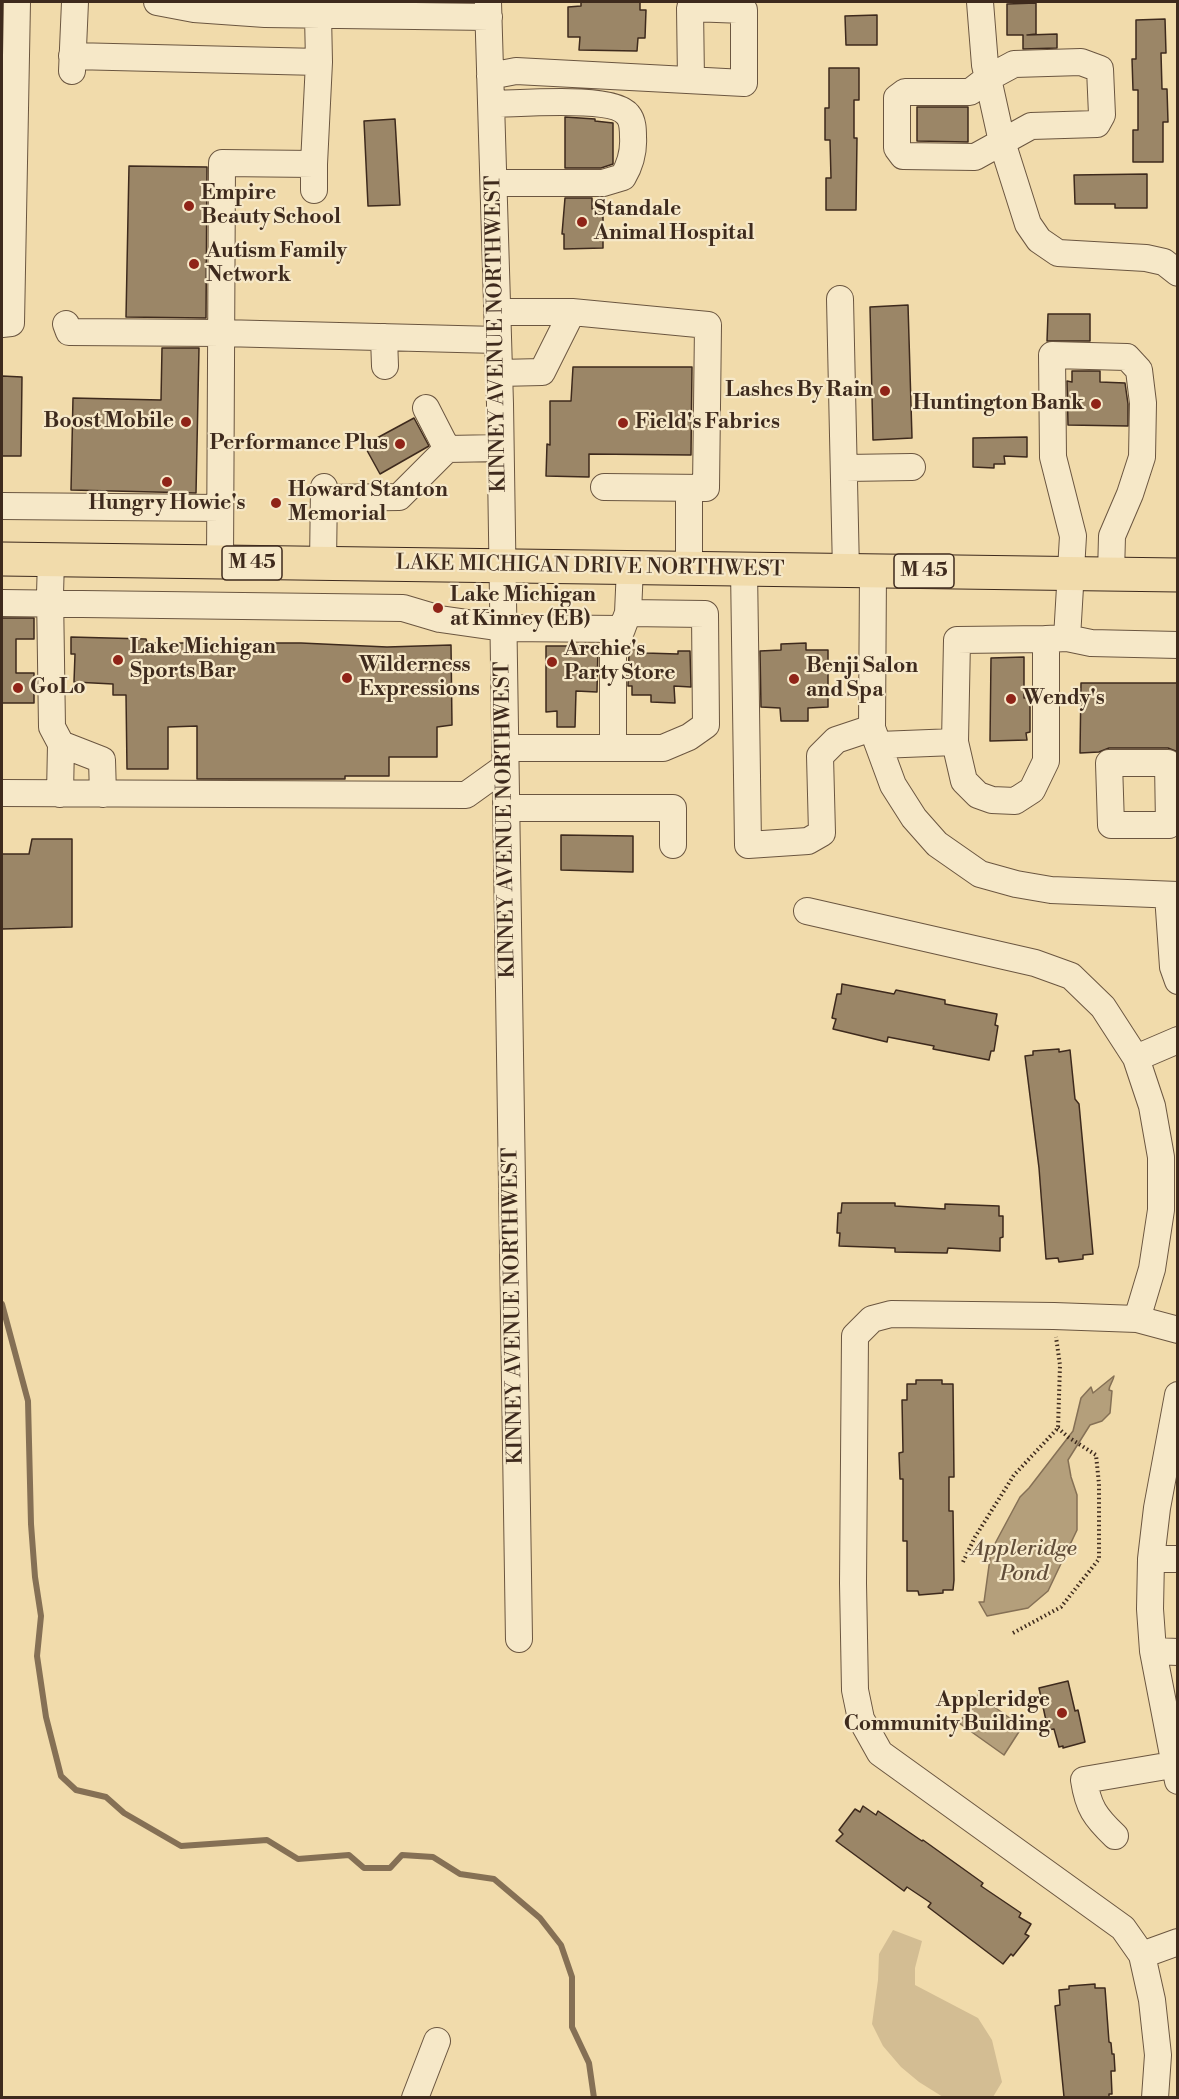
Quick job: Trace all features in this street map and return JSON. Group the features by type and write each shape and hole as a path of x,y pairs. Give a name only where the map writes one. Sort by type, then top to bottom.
{"highway":[{"name":"LAKE MICHIGAN DRIVE NORTHWEST","path":"2,559 1178,575"}],"street":[{"path":"2,324 11,323 17,2"},
{"path":"75,2 72,64 319,62"},
{"path":"158,2 194,9 265,14 318,15 488,9"},
{"path":"980,2 985,65 1002,142 1028,224 1039,240 1058,253 1146,258 1164,262 1178,273"},
{"name":"KINNEY AVENUE NORTHWEST","path":"488,9 504,628 519,1639"},
{"path":"314,190 319,62 318,15"},
{"path":"1081,62 1100,69 1102,115 1096,124 1031,126 1002,142 975,157 903,156 897,148 897,98 905,92 970,92 988,78 1014,64 1081,62"},
{"path":"490,75 516,71 691,80"},
{"path":"491,104 594,102 615,106 628,113 632,121 634,142 630,165 623,177 603,183 494,183"},
{"path":"220,562 220,508 229,458 229,393 221,333 230,276 230,218 222,163 314,164"},
{"path":"840,299 845,468 860,571 875,736 893,785 914,818 937,844 980,874 1016,884 1051,890 1173,895 1173,967 1178,981"},
{"path":"497,312 572,312 708,325 706,488 604,487"},
{"path":"499,373 542,372 572,312"},
{"path":"67,328 497,340"},
{"path":"384,337 385,366"},
{"path":"1111,574 1112,536 1130,494 1142,457 1143,403 1139,370 1127,357 1052,355 1053,457 1073,536 1071,573 1057,639 1046,761 1032,789 1015,801 992,800 978,795 964,781 955,742 957,640 1057,639 1091,644 1178,645"},
{"path":"426,408 447,449"},
{"path":"323,564 324,492 399,497 447,449 500,448"},
{"path":"845,468 912,466"},
{"path":"689,488 690,568"},
{"path":"2,506 220,508"},
{"path":"51,560 52,727 61,744 60,794"},
{"path":"613,747 613,652 625,621 630,567"},
{"path":"744,569 748,844 808,841 822,833 820,756 836,740 875,736 955,742"},
{"path":"2,603 403,608 440,619 504,628 705,614 706,725 689,737 663,748 613,747 505,757 466,795 150,792 60,794 6,789"},
{"path":"61,744 102,760 103,794"},
{"path":"506,808 673,808 673,845"},
{"path":"807,911 1035,963 1071,976 1103,1007 1136,1058 1152,1106 1161,1157 1161,1210 1152,1269 1137,1319"},
{"path":"1136,1058 1178,1040"},
{"path":"1155,2097 1158,2055 1152,2000 1142,1955 1123,1928 880,1753 861,1719 855,1690 853,1426 855,1336 872,1319 891,1314 1137,1319 1178,1330"},
{"path":"1115,1836 1097,1820 1087,1799 1084,1780 1176,1769 1165,1652 1150,1609 1151,1559 1157,1508 1178,1395"},
{"path":"1151,1559 1178,1559"},
{"path":"1142,1955 1178,1942"},
{"path":"415,2097 437,2041"}],"path":[{"path":"963,1562 975,1537 1014,1474 1058,1428 1060,1365 1054,1316"},
{"path":"1013,1633 1061,1607 1099,1559 1099,1484 1096,1455 1058,1428"}],"shaded area":[{"path":"893,1930 922,1941 915,1968 915,1985 978,2018 992,2040 1002,2082 993,2097 943,2097 901,2067 883,2046 872,2024 879,1954"}],"water":[{"name":"Appleridge Pond","path":"1114,1376 1109,1388 1112,1391 1110,1413 1102,1421 1090,1425 1068,1460 1077,1495 1077,1530 1048,1591 1028,1608 987,1616 979,1602 984,1602 991,1551 1020,1497 1073,1431 1081,1398 1091,1387 1093,1393"},
{"path":"978,1695 1022,1727 1004,1755 959,1723"}],"building":[{"path":"581,2 640,2 640,10 646,10 645,38 638,38 637,51 579,50 580,37 568,37 568,7 581,6"},
{"path":"1036,3 1036,34 1027,35 1057,34 1057,48 1023,49 1023,35 1007,35 1007,4"},
{"path":"877,15 877,45 846,45 845,16"},
{"path":"1165,19 1166,53 1161,53 1162,89 1167,89 1168,122 1163,122 1163,162 1133,162 1133,130 1138,130 1138,90 1133,90 1132,59 1136,59 1136,20"},
{"path":"829,68 859,68 859,100 854,100 854,138 857,138 856,210 826,210 826,178 831,178 830,140 825,140 825,108 829,108"},
{"path":"917,107 968,107 968,142 917,141"},
{"path":"565,117 613,123 613,164 601,168 565,168"},
{"path":"395,119 400,205 368,206 364,121"},
{"path":"129,166 207,167 206,318 126,317"},
{"path":"1147,174 1147,208 1115,208 1115,204 1075,204 1074,175"},
{"name":"Standale Animal Hospital","path":"565,198 592,198 592,209 603,209 603,248 564,249 564,234 562,234"},
{"path":"908,305 912,438 873,440 870,307"},
{"path":"1048,314 1090,314 1090,341 1047,341"},
{"path":"162,348 199,348 196,493 71,490 73,398 161,400"},
{"name":"Field's Fabrics","path":"573,367 692,367 691,455 589,454 589,477 546,476 547,444 550,445 550,401 571,401"},
{"path":"1072,371 1100,371 1100,382 1125,383 1128,426 1068,425 1067,381 1072,382"},
{"path":"2,376 22,377 21,456 2,456"},
{"name":"Performance Plus","path":"414,418 429,446 380,474 364,445"},
{"path":"1027,437 1027,457 1004,456 1005,464 994,464 994,468 973,467 973,438"},
{"path":"2,618 34,618 34,639 16,639 16,673 34,673 34,703 2,703"},
{"path":"71,637 146,639 147,643 301,643 387,647 451,645 452,725 437,727 437,757 389,757 389,776 345,776 345,779 197,779 197,726 168,727 168,769 127,769 126,695 113,695 113,684 74,682 75,654 71,654"},
{"name":"Benji Salon and Spa","path":"806,643 806,650 828,650 828,707 808,708 808,721 781,721 780,708 761,707 760,651 781,650 781,644"},
{"path":"546,646 598,646 597,692 576,691 575,727 557,727 557,711 546,712"},
{"path":"631,647 645,647 645,653 678,654 678,651 690,651 691,687 674,686 675,703 651,702 651,695 632,695 632,686 628,686"},
{"name":"Wendy's","path":"1024,657 1024,698 1030,698 1030,732 1026,733 1027,740 990,741 991,658"},
{"path":"1081,683 1178,683 1178,752 1168,748 1109,748 1099,752 1080,753"},
{"path":"561,835 633,836 633,872 561,870"},
{"path":"32,839 72,839 72,927 2,929 2,854 29,854"},
{"path":"842,984 894,994 896,990 945,1000 945,1004 997,1014 995,1025 998,1026 994,1051 991,1051 989,1060 933,1049 934,1046 888,1037 887,1042 833,1029 836,1019 832,1018 837,994 841,994"},
{"path":"1059,1049 1059,1052 1070,1050 1075,1099 1079,1104 1093,1254 1083,1255 1083,1259 1059,1262 1058,1258 1046,1259 1039,1168 1025,1056 1033,1055 1033,1051"},
{"path":"842,1203 895,1203 895,1206 945,1209 945,1204 999,1206 999,1216 1003,1216 1000,1251 948,1248 947,1253 895,1252 895,1248 839,1246 838,1213 841,1213"},
{"path":"916,1380 942,1380 942,1384 953,1384 954,1477 949,1477 949,1511 953,1511 953,1590 919,1595 918,1591 907,1591 907,1541 903,1541 903,1479 900,1479 899,1453 903,1452 902,1400 907,1400 907,1384 916,1384"},
{"name":"Appleridge Community Building","path":"1068,1681 1075,1711 1078,1710 1085,1742 1063,1748 1063,1746 1059,1747 1054,1729 1048,1730 1039,1688"},
{"path":"863,1806 876,1815 878,1811 923,1840 983,1883 981,1886 1021,1913 1019,1917 1031,1924 1025,1934 1029,1936 1013,1956 1011,1954 1003,1964 928,1907 931,1903 907,1887 904,1891 836,1841 843,1834 839,1830 855,1809 860,1812"},
{"path":"1095,1984 1095,1988 1105,1988 1109,2042 1112,2054 1114,2054 1115,2071 1111,2071 1112,2094 1109,2094 1109,2097 1064,2097 1055,2006 1060,2005 1059,1990 1069,1989 1069,1986"}],"waterway":[{"path":"2,1304 28,1401 31,1524 41,1616 37,1656 46,1717 61,1776 76,1790 106,1797 124,1813 181,1846 267,1840 298,1859 349,1855 364,1868 390,1868 402,1855 433,1857 460,1874 494,1879 540,1918 561,1945 572,1977 572,2027 589,2063 594,2098"}],"place":[{"name":"Empire Beauty School","path":"189,206"},
{"name":"Standale Animal Hospital","path":"582,222"},
{"name":"Autism Family Network","path":"194,264"},
{"name":"Lashes By Rain","path":"885,391"},
{"name":"Huntington Bank","path":"1096,404"},
{"name":"Boost Mobile","path":"186,422"},
{"name":"Field's Fabrics","path":"623,423"},
{"name":"Performance Plus","path":"400,444"},
{"name":"Hungry Howie's","path":"167,482"},
{"name":"Howard Stanton Memorial","path":"276,503"},
{"name":"Lake Michigan at Kinney (EB)","path":"438,608"},
{"name":"Lake Michigan Sports Bar","path":"118,660"},
{"name":"Archie's Party Store","path":"552,662"},
{"name":"Wilderness Expressions","path":"347,678"},
{"name":"Benji Salon and Spa","path":"794,679"},
{"name":"GoLo","path":"18,688"},
{"name":"Wendy's","path":"1011,699"},
{"name":"Appleridge Community Building","path":"1062,1713"}]}
